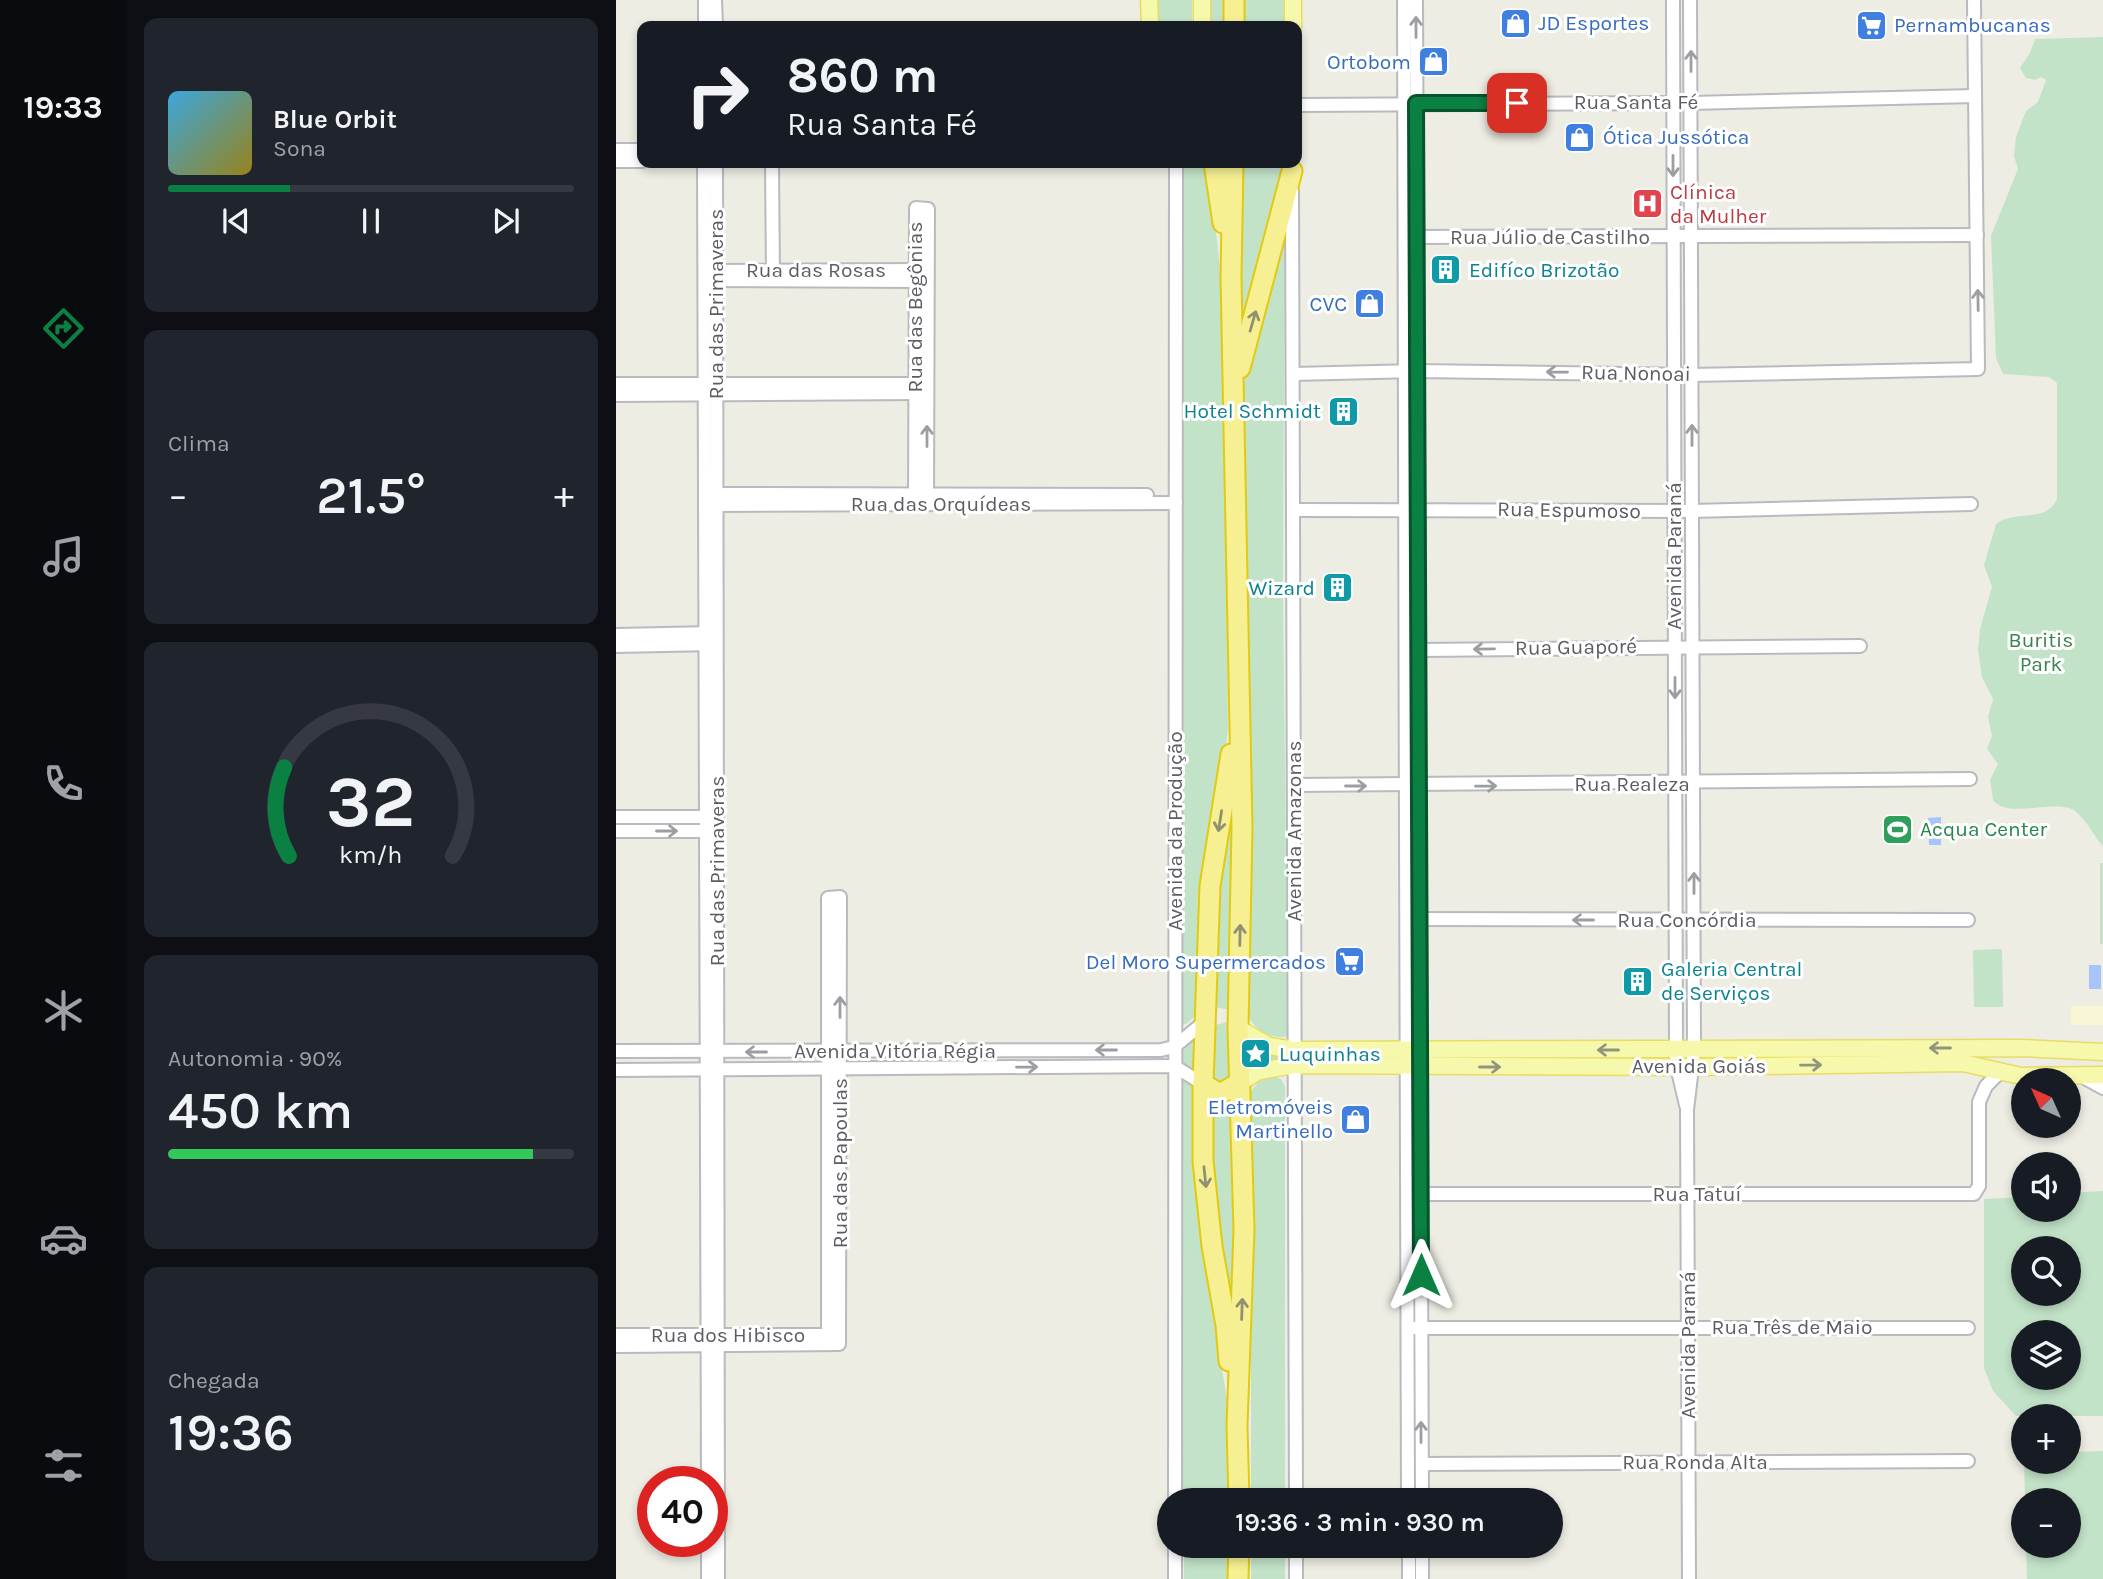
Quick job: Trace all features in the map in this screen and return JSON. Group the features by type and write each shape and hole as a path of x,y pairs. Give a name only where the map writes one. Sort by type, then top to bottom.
{"highway":[{"path":"1234,0 1234,21"},
{"path":"1215,168 1231,276"},
{"path":"1233,168 1231,276 1242,829 1238,1028 1244,1230 1237,1426 1239,1488"},
{"path":"1235,386 1292,168"},
{"path":"1237,1426 1203,1161 1203,1023 1210,886 1239,705"},
{"path":"1203,1023 1223,1018 1238,1028"},
{"path":"1203,1084 1220,1094 1239,1083"},
{"path":"1238,1558 1238,1579"}],"main road":[{"path":"1149,0 1150,21"},
{"path":"1202,0 1202,21"},
{"path":"1293,0 1293,21"},
{"path":"1238,1028 1294,1058"},
{"path":"2001,1071 2000,1062 2008,1048"},
{"name":"Avenida Goiás","path":"1294,1058 1676,1049 2008,1048 2103,1052"},
{"path":"2078,1052 2080,1068"},
{"name":"Avenida Goiás","path":"1294,1058 1404,1068 1416,1057 1676,1067 1963,1063 2011,1074"},
{"path":"1239,1083 1259,1071 1294,1058"},
{"name":"Avenida Goiás","path":"2081,1076 2103,1075"}],"street":[{"path":"705,0 705,21"},
{"path":"715,0 716,21"},
{"path":"1404,0 1416,237 1412,371"},
{"path":"1416,0 1410,103 1412,920 1420,1194 1422,1488"},
{"name":"Avenida Paraná","path":"1673,0 1676,1067 1687,1110"},
{"name":"Avenida Paraná","path":"1689,1579 1687,1110 1694,1050 1690,0"},
{"path":"1975,0 1977,235"},
{"name":"Rua Santa Fé","path":"1302,104 1691,103 1975,96"},
{"path":"616,150 637,150"},
{"path":"616,161 637,161"},
{"name":"Rua das Primaveras","path":"705,168 711,275"},
{"name":"Rua das Primaveras","path":"708,1466 712,1340 713,1070 711,275 716,168"},
{"path":"772,168 773,275"},
{"name":"Avenida da Produção","path":"1175,1488 1176,168"},
{"name":"Avenida Amazonas","path":"1292,168 1296,1488"},
{"name":"Rua Júlio de Castilho","path":"1416,237 1977,235"},
{"name":"Rua Nonoai","path":"1293,374 1412,371 1692,375 1978,369 1977,235"},
{"name":"Rua das Rosas","path":"711,275 921,275"},
{"name":"Rua das Begônias","path":"921,275 921,499"},
{"path":"616,384 711,389 921,389"},
{"path":"616,395 711,389"},
{"name":"Rua das Orquídeas","path":"712,500 1175,499"},
{"name":"Rua Espumoso","path":"1293,510 1412,508 1692,511 1971,504"},
{"path":"1412,508 1419,650 1413,786"},
{"path":"616,635 712,639"},
{"path":"616,646 712,639"},
{"name":"Rua Guaporé","path":"1419,650 1860,646"},
{"name":"Rua Realeza","path":"1294,785 1693,784 1970,779"},
{"path":"616,817 711,817"},
{"path":"616,831 711,831"},
{"name":"Rua das Papoulas","path":"834,898 834,1340"},
{"name":"Rua Concórdia","path":"1412,920 1968,920"},
{"path":"1174,1046 1203,1023"},
{"name":"Avenida Vitória Régia","path":"616,1051 1148,1050 1174,1046"},
{"path":"1174,1066 1203,1084"},
{"name":"Avenida Vitória Régia","path":"616,1070 1174,1066"},
{"path":"1404,1068 1408,1488"},
{"name":"Rua Tatuí","path":"1420,1194 1974,1194 1979,1186 1979,1102 1983,1090 2001,1071"},
{"path":"2081,1077 2103,1088"},
{"name":"Rua Três de Maio","path":"1407,1328 1968,1328"},
{"name":"Rua dos Hibisco","path":"616,1335 712,1340 834,1340"},
{"name":"Rua das Primaveras","path":"712,1340 718,1579"},
{"name":"Rua dos Hibisco","path":"616,1346 712,1340"},
{"name":"Rua Ronda Alta","path":"1422,1464 1968,1461"},
{"path":"708,1557 708,1579"},
{"path":"1175,1558 1175,1579"},
{"path":"1296,1558 1296,1579"},
{"path":"1409,1558 1409,1579"},
{"path":"1422,1558 1422,1579"}],"green space":[{"path":"1157,0 1192,0 1192,21 1158,21"},
{"path":"1209,0 1223,0 1224,21 1209,21"},
{"path":"1242,0 1287,0 1287,21 1242,21"},
{"name":"Buritis Park","path":"2103,37 2103,847 2075,811 2056,807 2010,808 2000,806 1993,800 1990,780 1998,764 1987,749 1992,736 1988,717 1993,699 1982,677 1978,650 1980,629 1992,587 1984,565 1996,524 2012,517 2046,511 2057,499 2057,383 2049,377 2003,374 1996,358 1991,236 2018,169 2014,156 2016,137 2026,111 2038,102 2046,80 2041,77 2035,80 2026,78 2020,68 2035,39"},
{"path":"1180,168 1207,168 1218,248 1225,340 1228,728 1198,1013 1186,1024 1182,1024"},
{"path":"1241,168 1285,168 1283,592 1288,1036 1282,1037 1264,1033 1254,1025 1248,1014 1249,799 1241,508"},
{"path":"1233,765 1231,1010 1214,1007 1211,944"},
{"path":"2100,863 2103,863 2103,944 2100,944"},
{"path":"2002,949 2003,1007 1974,1007 1973,950"},
{"path":"1228,1022 1233,1028 1236,1081 1214,1086 1212,1026"},
{"path":"1199,1033 1199,1078 1185,1068 1181,1053"},
{"path":"1248,1042 1288,1052 1288,1059 1264,1060 1248,1069"},
{"path":"1271,1075 1281,1079 1285,1086 1285,1488 1251,1488 1251,1091 1260,1080"},
{"path":"1178,1078 1184,1078 1198,1088 1203,1254 1227,1399 1228,1488 1183,1488"},
{"path":"1233,1093 1233,1237 1238,1347 1222,1286 1208,1094"},
{"path":"2103,1191 2103,1416 2081,1416 2081,1404 2011,1404 2011,1411 1993,1391 1984,1368 1984,1199 2011,1198 2011,1222 2081,1222 2081,1192"},
{"path":"2103,1451 2103,1579 2027,1579 2026,1558 2081,1558 2081,1488 2025,1488 2024,1474 2081,1474 2081,1452"},
{"path":"1184,1558 1229,1558 1229,1579 1184,1579"},
{"path":"1251,1558 1285,1558 1285,1579 1251,1579"}],"sand":[{"path":"2071,1006 2103,1006 2103,1025 2071,1025"}],"water":[{"path":"1941,817 1941,845 1929,845 1928,818"},
{"path":"2089,965 2101,965 2101,989 2089,989"}],"place":[{"name":"JD Esportes","path":"1515,23"},
{"name":"Pernambucanas","path":"1871,25"},
{"name":"Ortobom","path":"1434,62"},
{"name":"Ótica Jussótica","path":"1580,137"},
{"name":"Clínica da Mulher","path":"1647,204"},
{"name":"Edifíco Brizotão","path":"1446,270"},
{"name":"CVC","path":"1370,304"},
{"name":"Hotel Schmidt","path":"1344,411"},
{"name":"Wizard","path":"1338,588"},
{"name":"Acqua Center","path":"1897,829"},
{"name":"Del Moro Supermercados","path":"1349,962"},
{"name":"Galeria Central de Serviços","path":"1638,981"},
{"name":"Luquinhas","path":"1256,1054"},
{"name":"Eletromóveis Martinello","path":"1356,1119"}],"route":[{"path":"1421,1275 1416,103 1517,103"}]}
